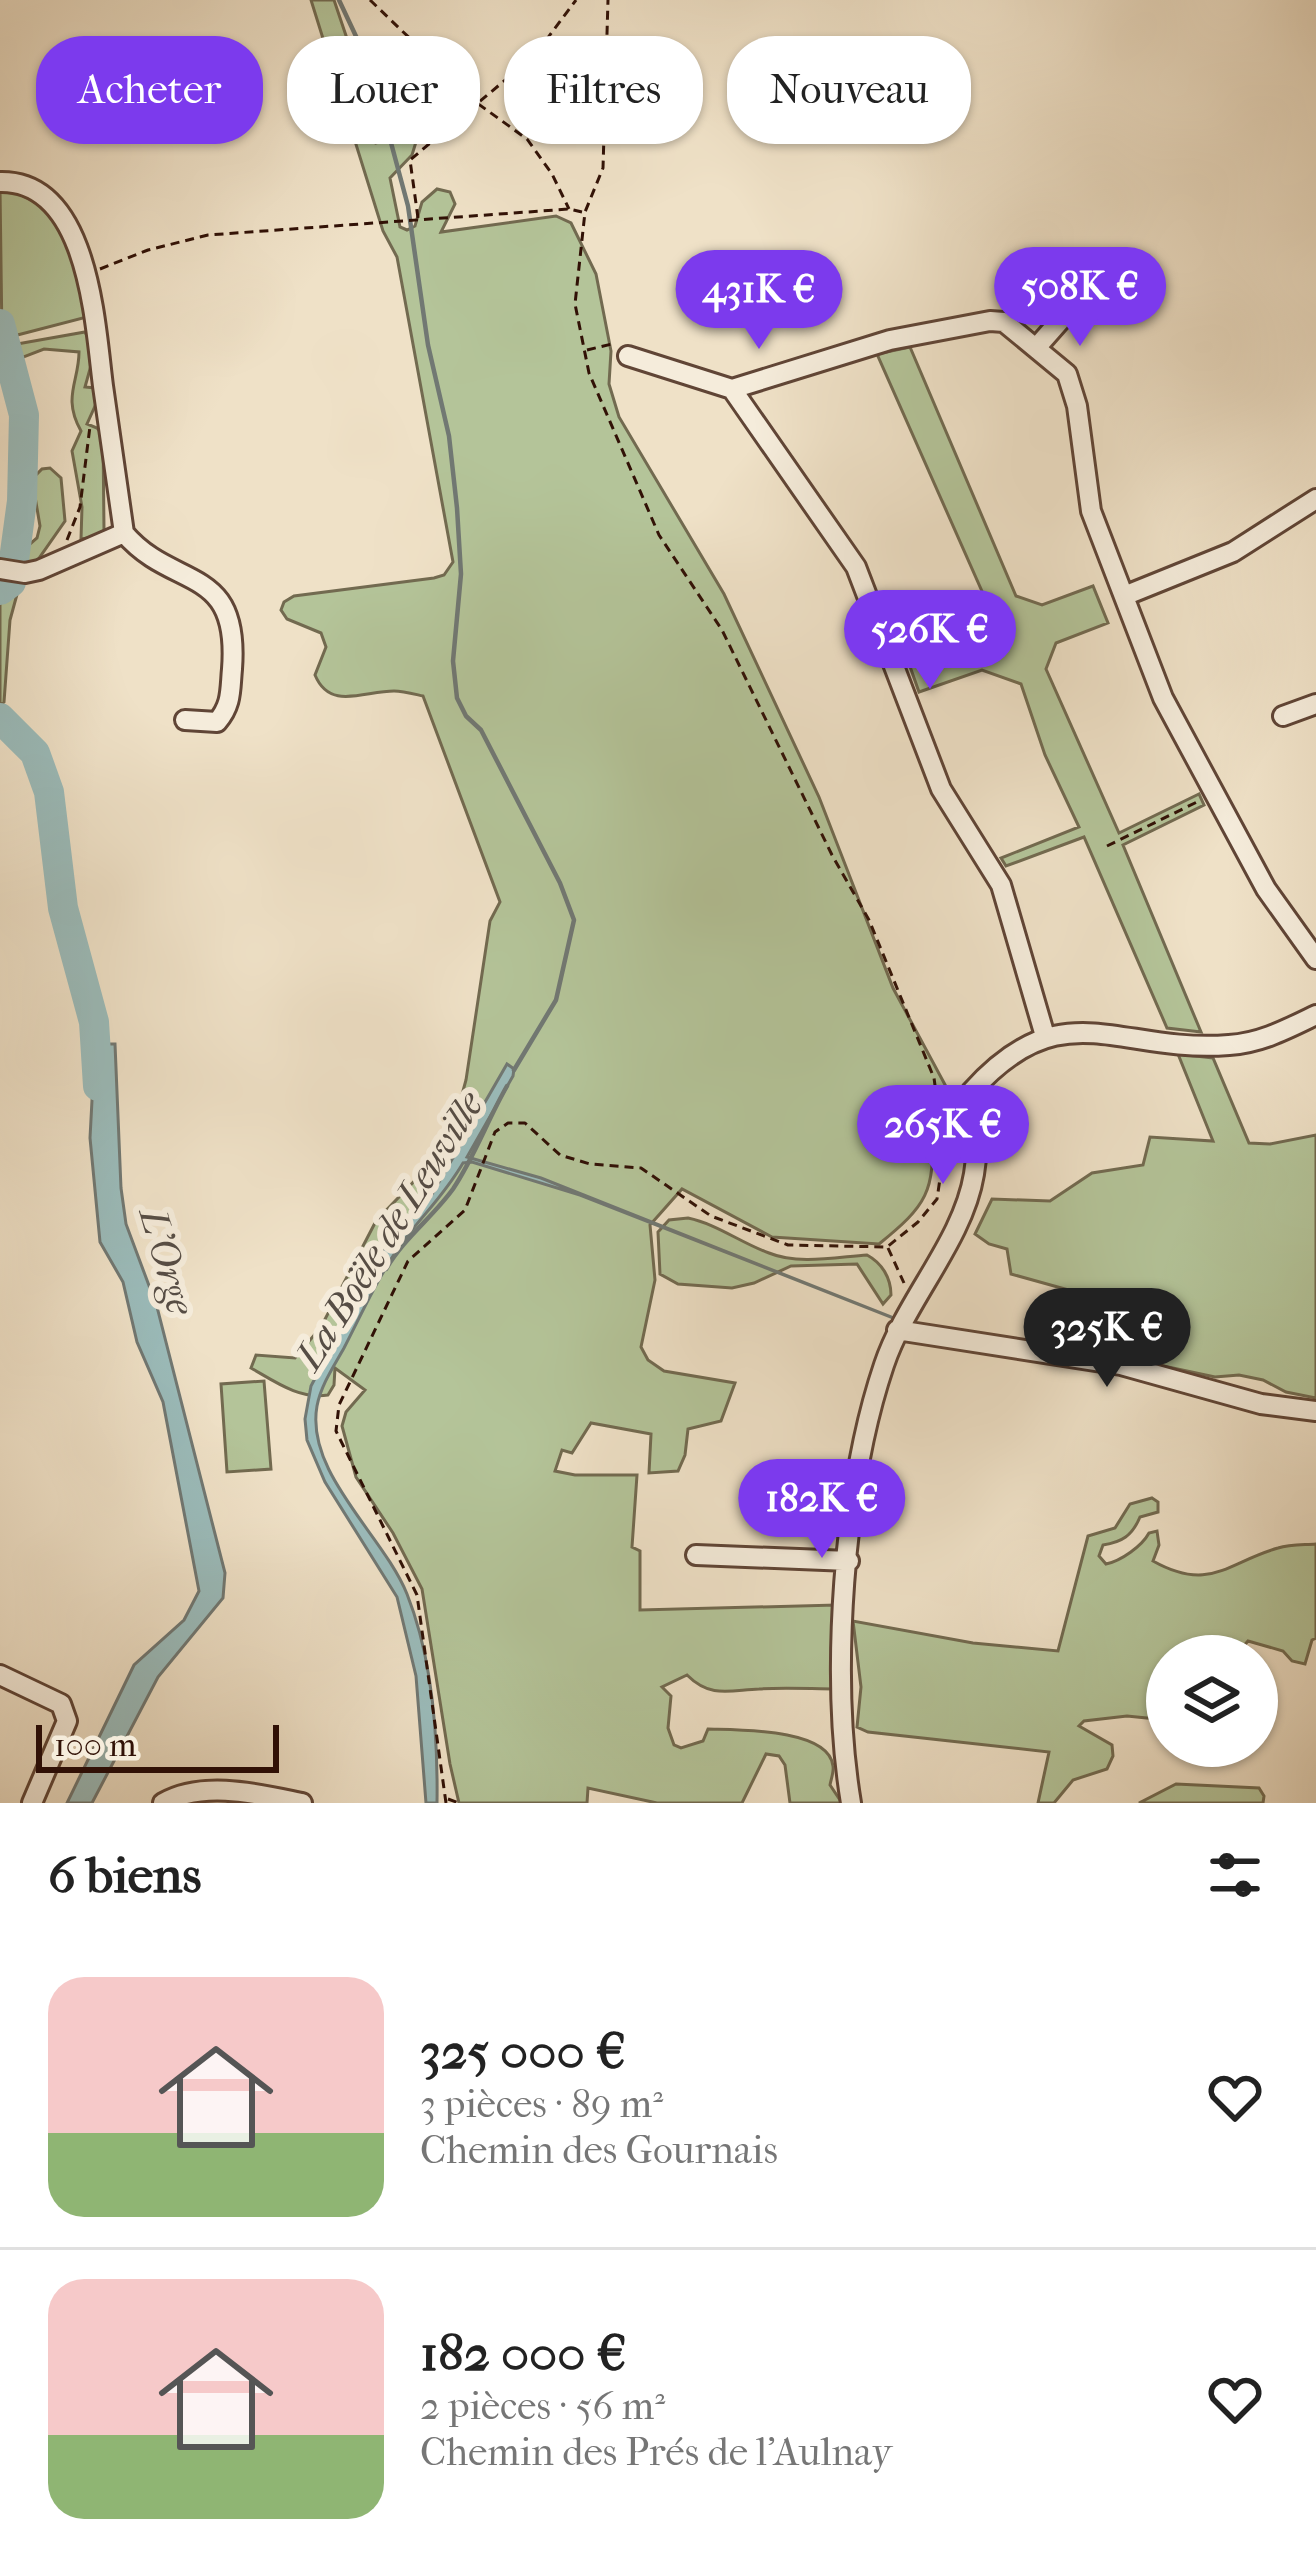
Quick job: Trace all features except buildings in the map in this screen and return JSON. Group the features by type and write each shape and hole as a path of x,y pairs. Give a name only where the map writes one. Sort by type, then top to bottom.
{"street":[{"path":"0,182 28,186 43,195 70,231 88,274 124,533 137,548 215,591 235,634 229,708 218,722 185,720"},
{"path":"1036,348 1073,306 1121,297"},
{"path":"628,356 732,389 890,340 990,321 1004,322 1067,374 1073,387 1091,511 1163,698 1266,889 1316,959"},
{"path":"732,389 856,567 941,789 1001,885 1045,1036"},
{"path":"1124,596 1233,552 1316,499"},
{"path":"0,569 25,573 124,533"},
{"path":"1282,716 1316,704"},
{"path":"851,1803 842,1660 862,1460 882,1370 897,1330 969,1196 976,1134 971,1092 994,1066 1045,1036 1073,1032 1227,1046 1270,1038 1316,1015"},
{"path":"897,1330 1102,1361 1261,1404 1316,1411"},
{"path":"696,1555 849,1561"},
{"path":"0,1676 62,1704 66,1712 67,1721 32,1803"},
{"path":"163,1803 182,1792 213,1790 302,1803"}],"path":[{"path":"370,0 407,36"},
{"path":"480,102 536,56 576,0"},
{"path":"459,1803 446,1800 418,1595 336,1430 338,1405 408,1261 465,1210 484,1156 502,1126 525,1123 560,1155 590,1164 640,1168 712,1216 788,1245 887,1246 918,1222 937,1198 944,1152 934,1078 869,920 832,855 722,630 659,536 589,373 575,304 585,212 603,168 608,0"},
{"path":"480,106 527,139 569,209"},
{"path":"418,220 410,160 429,144"},
{"path":"88,274 148,250 208,236 569,209 585,212"},
{"path":"584,350 612,344 628,356"},
{"path":"56,560 80,507 90,419"},
{"path":"1107,846 1215,793"},
{"path":"887,1246 904,1284 919,1289"}],"green space":[{"path":"311,0 334,0 346,36 322,36"},
{"path":"356,144 415,144 412,155 390,178 400,227 407,230 415,226 422,202 437,189 450,192 455,204 441,232 556,216 571,223 596,274 611,351 609,384 619,417 724,594 819,797 893,988 957,1107 932,1130 932,1168 925,1196 879,1244 772,1237 682,1189 650,1225 655,1280 641,1347 648,1360 664,1371 735,1383 721,1421 688,1429 678,1471 649,1473 651,1434 591,1423 572,1453 562,1450 555,1471 637,1475 632,1547 640,1551 640,1610 836,1605 838,1689 722,1691 704,1687 687,1675 662,1687 671,1696 668,1728 674,1745 681,1748 703,1741 708,1729 799,1738 828,1754 833,1768 830,1785 842,1803 790,1803 785,1765 779,1756 766,1754 742,1803 657,1803 588,1788 587,1803 459,1803 422,1589 356,1477 342,1426 346,1412 365,1390 335,1368 328,1395 318,1396 288,1388 251,1368 256,1355 295,1358 321,1327 376,1221 448,1146 466,1080 490,921 500,902 423,696 394,691 349,696 329,693 315,675 326,647 321,633 287,619 281,610 294,596 434,578 444,575 453,562 397,257 383,231"},
{"path":"0,189 23,196 54,219 72,254 87,317 2,339"},
{"path":"85,332 95,351 85,387 95,388 100,395 87,424 103,435 104,530 81,539 82,507 72,451 81,431 72,399 79,352 44,349 0,366 0,347"},
{"path":"910,347 1016,596 1042,605 1093,586 1108,623 1056,643 1046,669 1119,833 1199,794 1204,805 1123,845 1201,1032 1167,1028 1084,837 1006,866 1001,858 1079,827 1045,755 1021,684 982,670 919,692 907,658 996,623 877,354"},
{"path":"50,468 61,478 65,521 19,587 10,620 4,702 0,705 0,570 37,538 40,526 32,479"},
{"path":"1178,1054 1213,1058 1249,1143 1316,1135 1316,1398 1286,1392 1263,1380 1215,1377 1154,1364 1147,1354 1159,1325 1150,1292 1090,1296 1011,1274 1007,1249 975,1234 992,1199 1050,1201 1092,1173 1143,1165 1150,1137 1213,1141"},
{"path":"688,1218 780,1257 867,1255 885,1272 891,1295 883,1304 857,1264 791,1266 732,1288 678,1284 660,1274 658,1232 669,1220"},
{"path":"264,1381 271,1469 227,1472 221,1384"},
{"path":"1152,1498 1158,1502 1158,1512 1140,1517 1126,1537 1103,1545 1099,1556 1106,1564 1157,1531 1159,1545 1153,1561 1190,1574 1218,1572 1283,1547 1316,1544 1316,1638 1305,1664 1278,1650 1278,1635 1146,1635 1146,1718 1084,1721 1079,1726 1112,1745 1113,1756 1107,1769 1073,1780 1054,1803 1038,1803 1049,1752 857,1727 861,1687 853,1621 973,1643 1058,1651 1088,1536 1115,1528 1130,1504"},
{"path":"1176,1784 1259,1788 1263,1803 1139,1803"}],"water":[{"path":"95,1044 115,1044 126,1224 157,1307 225,1573 223,1598 158,1677 92,1803 67,1803 134,1665 184,1620 199,1591 163,1402 137,1342 123,1282 100,1242 90,1138"},
{"path":"507,1064 514,1069 513,1076 467,1157 541,1178 896,1319 580,1195 463,1163 386,1268 317,1406 316,1431 334,1480 396,1572 416,1618 428,1670 436,1751 437,1803 426,1803 416,1676 397,1597 325,1482 307,1440 305,1419 311,1386 385,1246 432,1194"}],"waterway":[{"name":"La Boële de Leuville","path":"339,0 391,111 390,139 408,206 428,345 449,436 461,574 453,661 457,698 481,730 560,883 574,920 556,1000 514,1070"},
{"name":"L'Orge","path":"0,324 24,415 22,501 11,582 0,590"},
{"name":"L'Orge","path":"0,718 35,753 49,792 63,908 94,1022 98,1086"},
{"name":"La Boële de Leuville","path":"386,1269 453,1189 507,1086"}]}
